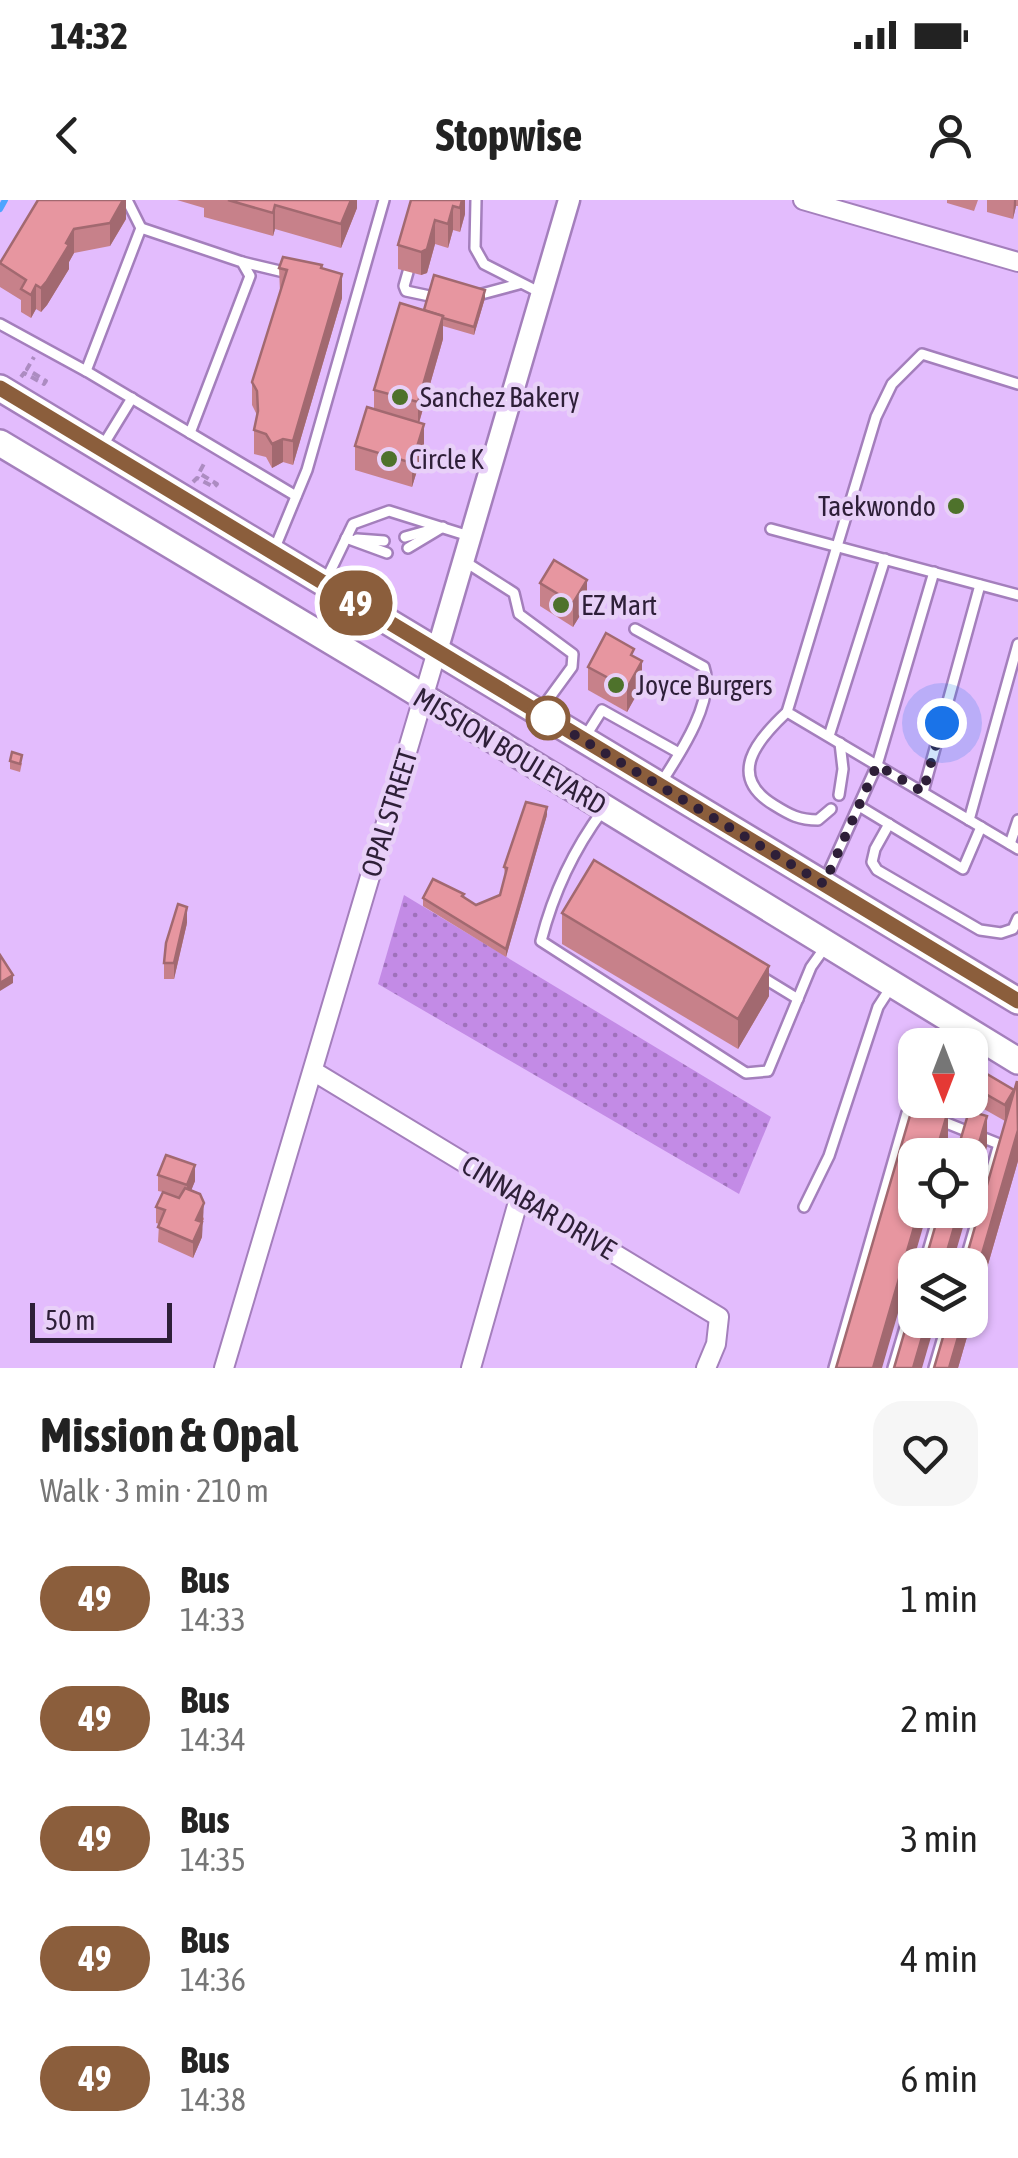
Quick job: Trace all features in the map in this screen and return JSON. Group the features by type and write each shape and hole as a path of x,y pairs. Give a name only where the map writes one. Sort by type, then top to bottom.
{"main road":[{"name":"MISSION BOULEVARD","path":"10,383 101,449 1018,1001"},
{"name":"MISSION BOULEVARD","path":"0,443 827,944 954,1028"},
{"name":"MISSION BOULEVARD","path":"988,1048 1018,1061"}],"street":[{"name":"OPAL STREET","path":"224,1368 569,200"},
{"path":"803,200 1018,262"},
{"name":"CINNABAR DRIVE","path":"312,1071 719,1317 716,1344 706,1368"},
{"path":"471,1368 520,1195"}],"lane":[{"path":"127,200 141,228 242,262 300,276"},
{"path":"273,552 307,470 384,200"},
{"path":"476,200 474,248 484,264 542,293"},
{"path":"86,371 141,228"},
{"path":"190,433 250,276 242,262"},
{"path":"408,272 406,291 456,302"},
{"path":"340,284 359,289"},
{"path":"474,296 519,284"},
{"path":"0,324 296,496"},
{"path":"831,809 818,820 798,820 762,798 750,784 748,766 764,733 787,712 876,417 892,384 922,354 1018,384"},
{"path":"101,449 132,398"},
{"path":"324,584 353,524 389,510 471,536"},
{"path":"405,536 443,528"},
{"path":"408,548 443,528"},
{"path":"771,529 1018,595"},
{"path":"346,538 384,541"},
{"path":"346,538 387,553"},
{"path":"829,736 885,560"},
{"path":"464,561 514,593 519,614 573,654 572,667 538,713"},
{"path":"824,884 877,765 934,572"},
{"path":"923,792 980,584"},
{"path":"635,629 704,667 709,680 691,732 660,784"},
{"path":"968,820 1018,644"},
{"path":"584,739 602,710 680,753"},
{"path":"787,712 1014,847 1018,820"},
{"path":"839,795 840,744"},
{"path":"858,806 963,868 981,827"},
{"path":"604,808 587,832 550,905 542,942 746,1072 768,1071 811,966 827,944"},
{"path":"888,824 875,849 872,862 877,870 980,930 1001,933 1013,928 1018,918"},
{"path":"572,862 588,872"},
{"path":"750,970 798,999"},
{"path":"804,1207 829,1156 878,1007 892,984"},
{"path":"834,1368 906,1118"},
{"path":"934,1118 998,1144 969,1248"},
{"path":"962,1138 964,1130"},
{"path":"893,1368 902,1338"},
{"path":"934,1368 943,1338"}],"path":[{"path":"10,383 24,373 44,384 46,381 26,369 40,346"},
{"path":"193,482 197,478 214,487 216,484 199,473 214,448"}],"shaded area":[{"path":"404,895 771,1117 739,1194 378,984"}],"building":[{"path":"38,200 123,200 110,223 74,229 47,281 41,288 36,285 31,295 21,289 26,280 0,263"},
{"path":"228,200 351,200 341,224 275,205 273,213"},
{"path":"411,200 462,200 460,208 453,206 448,224 435,220 427,249 421,252 398,245"},
{"path":"283,257 322,265 321,268 342,274 293,441 283,439 272,444 266,434 254,430 258,411 257,391 252,382 287,270 279,268"},
{"path":"434,275 485,290 474,327 424,310"},
{"path":"400,303 443,316 418,402 374,390"},
{"path":"367,407 424,424 412,463 355,446"},
{"path":"554,560 587,580 573,603 540,583"},
{"path":"606,633 634,649 631,655 642,661 627,688 588,667"},
{"path":"12,752 22,755 20,764 10,761"},
{"path":"526,802 547,807 506,949 423,898 433,879 464,894 476,905 500,895 507,868 504,867"},
{"path":"594,860 769,966 738,1019 562,913"},
{"path":"178,904 187,907 174,963 164,963 166,943"},
{"path":"0,955 13,975 0,983"},
{"path":"988,1075 1014,1090 1005,1105 988,1095"},
{"path":"1017,1081 1018,1130 984,1248 969,1248 975,1228 988,1228 988,1182"},
{"path":"909,1118 946,1118 940,1138 903,1138"},
{"path":"967,1118 986,1118 980,1138 961,1138"},
{"path":"166,1155 195,1165 187,1185 158,1175"},
{"path":"898,1157 898,1228 914,1228 908,1248 898,1248 898,1282 873,1368 836,1368"},
{"path":"185,1188 200,1194 204,1203 196,1220 202,1222 193,1242 158,1227 165,1210 156,1207 163,1192 179,1198"},
{"path":"935,1228 954,1228 948,1248 929,1248"},
{"path":"903,1338 922,1338 913,1368 894,1368"},
{"path":"943,1338 958,1338 949,1368 934,1368"}],"waterway":[{"path":"0,209 5,200"}],"bus line":[{"name":"49","path":"0,388 1018,1001"}],"place":[{"name":"Sanchez Bakery","path":"400,397"},
{"name":"Circle K","path":"389,459"},
{"name":"Taekwondo","path":"956,506"},
{"name":"EZ Mart","path":"561,605"},
{"name":"Joyce Burgers","path":"616,685"}],"route":[{"path":"548,718 538,713 824,884 877,765 923,792 942,723"}]}
